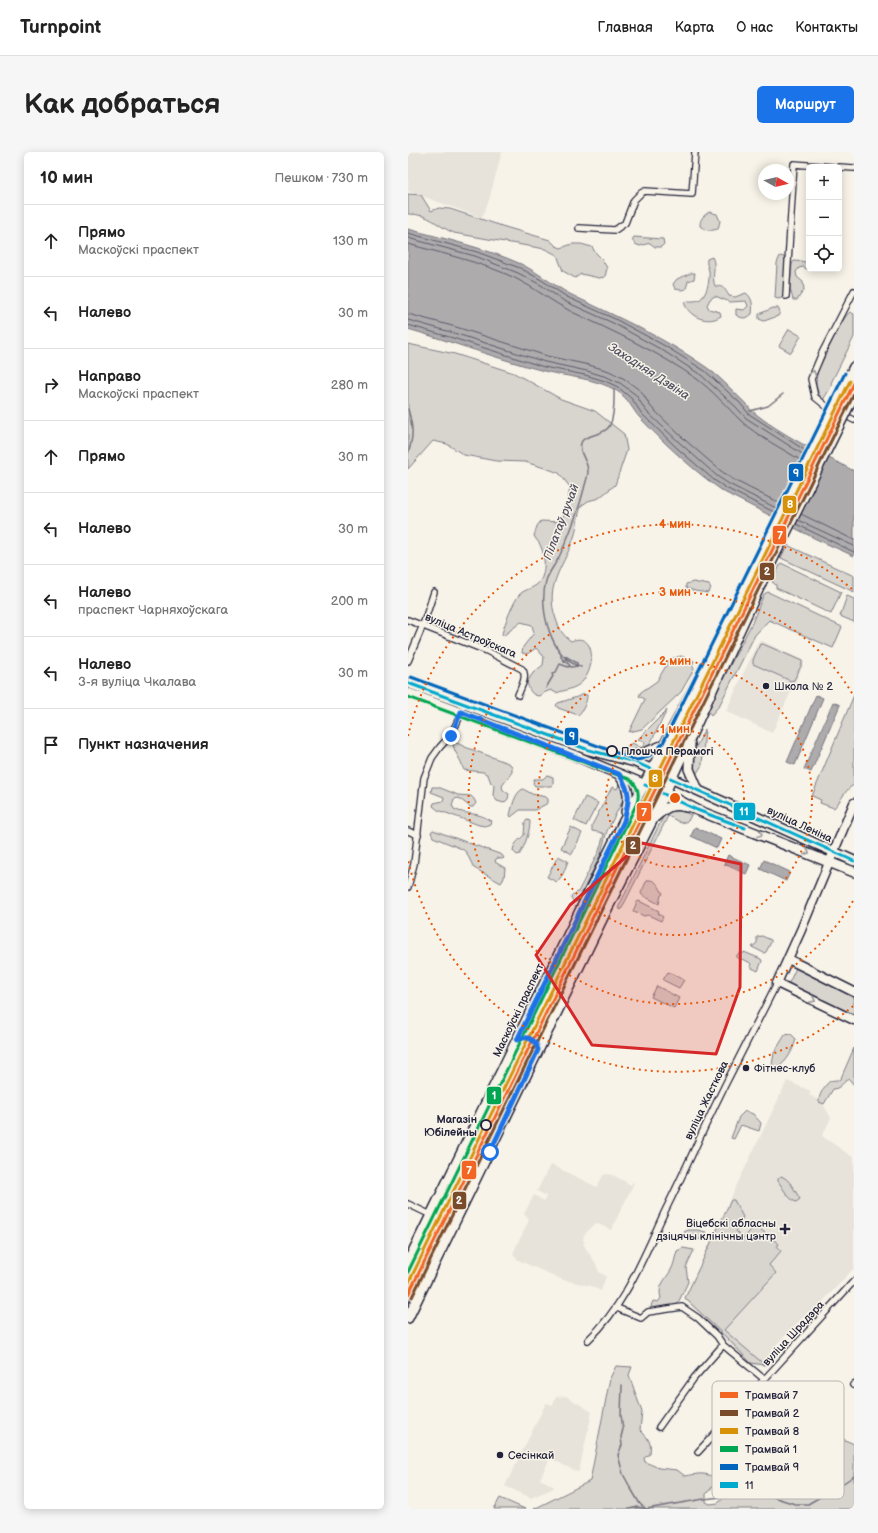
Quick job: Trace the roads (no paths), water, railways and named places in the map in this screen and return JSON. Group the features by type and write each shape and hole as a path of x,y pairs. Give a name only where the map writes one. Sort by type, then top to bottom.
{"main road":[{"name":"Маскоўскі праспект","path":"408,1262 624,821 752,574 854,368"},
{"path":"408,1318 611,900 652,821 763,579 854,395"},
{"path":"408,683 463,708"},
{"path":"408,693 463,708"},
{"name":"вуліца Леніна","path":"463,708 651,769 854,861"},
{"name":"вуліца Леніна","path":"463,708 665,793 697,810 854,872"},
{"path":"691,734 688,765 698,790"},
{"path":"620,758 642,754 664,745"},
{"path":"619,774 628,788 629,796 624,821"},
{"path":"652,821 661,812 670,806 677,804 697,810"},
{"path":"529,1016 529,1024 535,1030 543,1031 550,1027"},
{"path":"517,1040 522,1038 531,1039 536,1044 538,1050"}],"street":[{"path":"579,228 615,230 625,223 637,196 645,192 692,194 695,152"},
{"path":"786,296 794,164 806,165"},
{"path":"842,167 854,168"},
{"path":"826,406 815,397 811,379 836,324 854,291"},
{"path":"408,661 423,625 434,592"},
{"name":"вуліца Астроўскага","path":"408,620 487,651 522,669 525,672 525,677 518,694"},
{"path":"408,887 414,864 424,778 432,758 451,736 463,708"},
{"name":"вуліца Жасткова","path":"588,1340 600,1329 616,1308 672,1198 727,1081 778,983 854,803"},
{"path":"408,831 418,835"},
{"path":"788,959 854,992"},
{"path":"778,983 854,1020"},
{"path":"408,1204 431,1215"},
{"name":"вуліца Шрадэра","path":"764,1379 854,1282"},
{"path":"616,1308 641,1318 648,1312 682,1308 698,1318 717,1336 723,1345 764,1379"},
{"path":"659,1427 694,1378 723,1345"},
{"name":"вуліца Шрадэра","path":"698,1452 712,1437"}],"water":[{"name":"Заходняя Дзвіна","path":"408,229 451,240 521,264 571,294 660,338 691,357 720,378 752,411 764,420 802,444 854,471 854,556 816,539 724,492 670,448 640,418 628,401 617,391 600,383 527,366 408,329"},
{"path":"816,695 823,698 795,765 787,762"},
{"path":"833,702 840,705 811,772 804,769"},
{"path":"695,827 721,839 717,848 691,836"},
{"path":"728,855 750,865 746,874 724,864"},
{"path":"764,860 790,872 786,881 760,869"}],"waterway":[{"name":"Пілатаў ручай","path":"581,667 571,662 562,654 549,631 544,605 544,592 547,578 559,557 573,524 587,478 588,467 580,447 581,443 586,438 604,431 610,425 612,421 614,389"},
{"path":"750,411 768,406 783,394"},
{"path":"408,409 412,432 408,454"},
{"name":"Пілатаў ручай","path":"561,653 561,657 565,662"},
{"name":"Пілатаў ручай","path":"565,656 577,663 578,666 571,667 565,660 566,658"},
{"path":"546,688 553,676 552,674 556,672 560,664 568,667 570,666"},
{"path":"622,1385 621,1415 623,1429 621,1437 622,1445 618,1455 623,1474 640,1504 645,1508"},
{"path":"844,1483 854,1476"},
{"path":"629,1509 638,1507 646,1509 712,1498"},
{"path":"779,1499 795,1504 808,1504 817,1499"}],"tunnel":[{"path":"826,406 846,416"}],"tram line":[{"name":"9","path":"411,677 636,760 651,754 663,743 845,373"},
{"name":"8","path":"408,1284 850,381"},
{"name":"7","path":"408,1295 854,383"},
{"name":"2","path":"412,1297 854,394"},
{"name":"1","path":"408,697 629,779 638,790 637,803 408,1272"}],"place":[{"name":"Школа № 2","path":"766,686"},
{"name":"Плошча Перамогі","path":"612,751"},
{"name":"Фітнес-клуб","path":"746,1068"},
{"name":"Магазін Юбілейны","path":"486,1125"},
{"name":"Віцебскі абласны дзіцячы клінічны цэнтр","path":"785,1229"},
{"name":"Сесінкай","path":"500,1455"}]}
